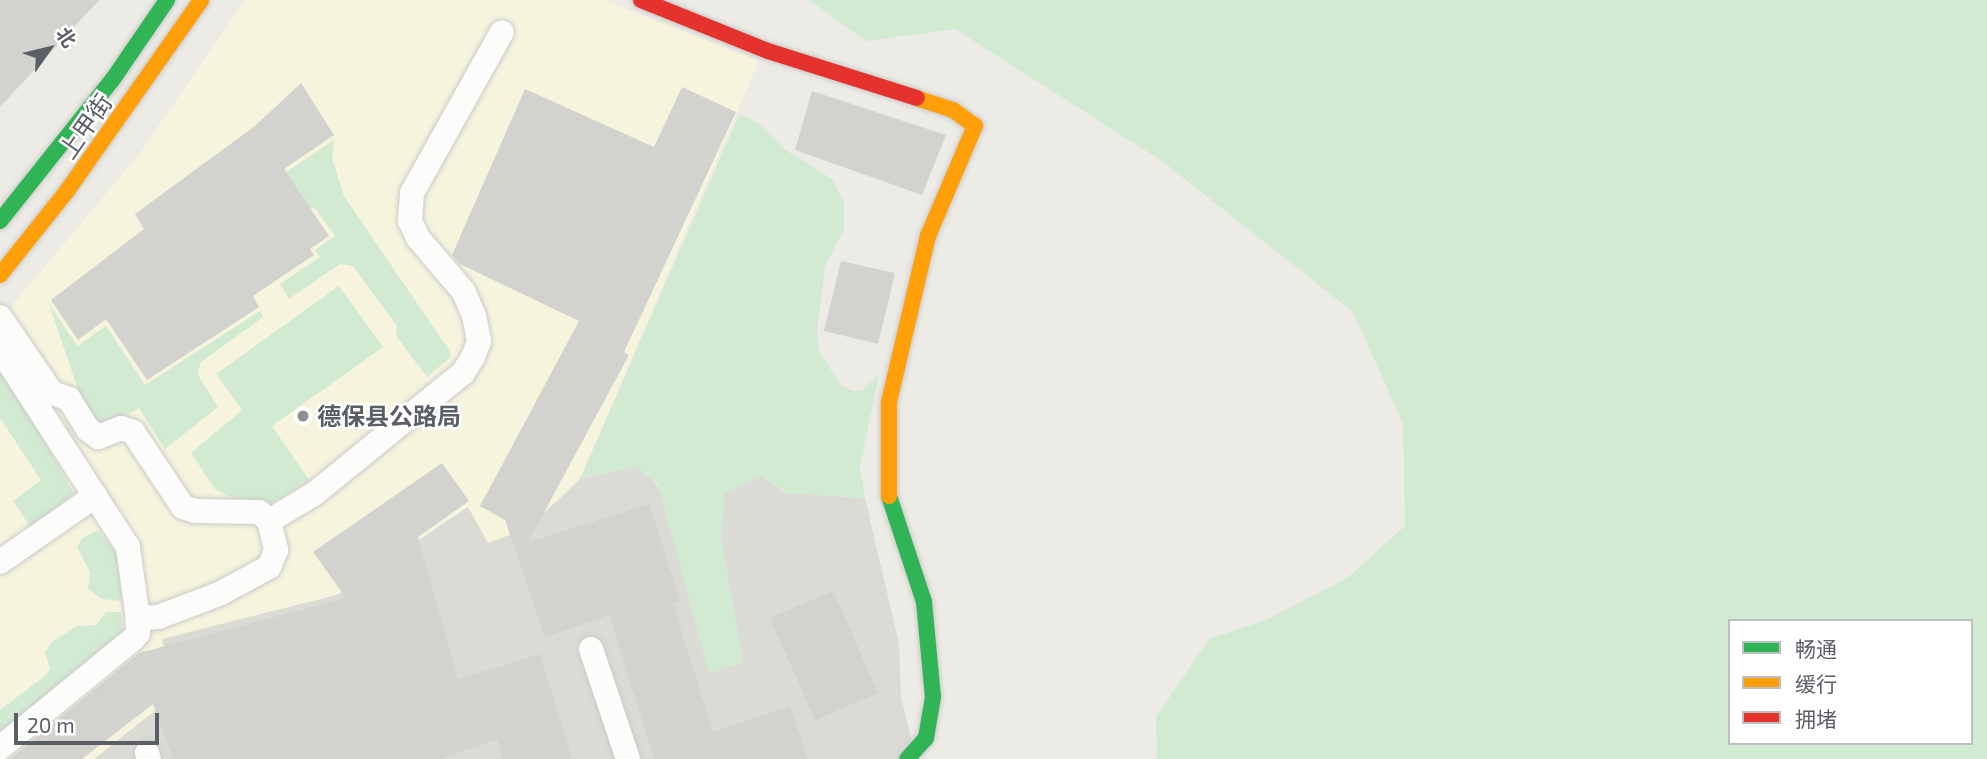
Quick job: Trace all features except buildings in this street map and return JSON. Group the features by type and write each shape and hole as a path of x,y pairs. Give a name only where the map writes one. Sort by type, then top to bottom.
{"street":[{"name":"上甲街","path":"0,221 113,79 167,0"},
{"name":"上甲街","path":"0,275 67,191 201,0"},
{"path":"640,0 768,51 953,110 975,126 928,236 889,402 888,493 924,602 933,696 926,738 907,759"}],"lane":[{"path":"269,521 334,477 463,373 473,357 479,341 474,316 464,292 418,238 410,220 412,193 502,32"},
{"path":"0,317 52,393 69,399 88,429 98,437 121,428 133,432 183,507 195,512 259,512 269,521 276,550 269,567 219,594 158,617 146,618 137,612"},
{"path":"0,349 128,547 138,633 0,748"},
{"path":"0,562 95,496"},
{"path":"591,649 628,759"}],"shaded area":[{"name":"德保县公路局","path":"245,0 604,0 759,61 580,479 562,501 527,529 488,543 467,507 337,595 162,639 174,696 94,759 0,759 0,320 140,153"},
{"path":"635,467 648,472 664,497 709,673 743,662 721,539 724,493 762,476 785,493 865,498 899,644 901,697 916,759 94,759 174,696 162,639 337,595 468,507 488,543 527,529 580,479"}],"green space":[{"path":"809,0 1987,0 1987,759 1157,759 1156,717 1209,639 1266,620 1347,578 1405,526 1403,424 1353,312 1162,161 955,29 866,41"},
{"path":"739,115 757,122 784,149 832,179 844,202 844,229 825,267 817,329 819,351 840,384 852,391 862,391 879,374 860,467 865,498 785,493 762,476 725,493 721,539 743,662 709,673 658,484 635,467 580,479"},
{"path":"334,140 332,158 344,196 449,350 451,357 427,377 396,336 397,326 353,266 340,264 289,299 280,284 320,257 315,250 335,236 314,207 289,221 246,199"},
{"path":"339,286 383,347 272,426 309,480 270,504 242,502 215,489 191,453 242,410 216,374"},
{"path":"49,304 77,346 106,326 145,385 260,311 263,317 200,363 198,375 218,407 165,449 139,408 104,429 96,422 82,401"},
{"path":"0,366 74,493 31,528 13,501 41,480 0,418"},
{"path":"98,530 120,557 121,601 102,599 88,589 90,572 77,547 82,538"},
{"path":"106,612 121,612 123,635 0,732 0,710 46,675 50,668 45,652 53,641 77,626 96,625"}],"traffic: fast":[{"path":"0,221 113,79 167,0"},
{"path":"889,496 924,602 933,697 926,738 907,759"}],"traffic: slow":[{"path":"0,275 67,191 201,0"},
{"path":"889,496 889,402 928,236 975,126 953,110 917,98"}],"traffic: jam":[{"path":"641,0 768,51 917,98"}],"place":[{"name":"德保县公路局","path":"303,416"}]}
